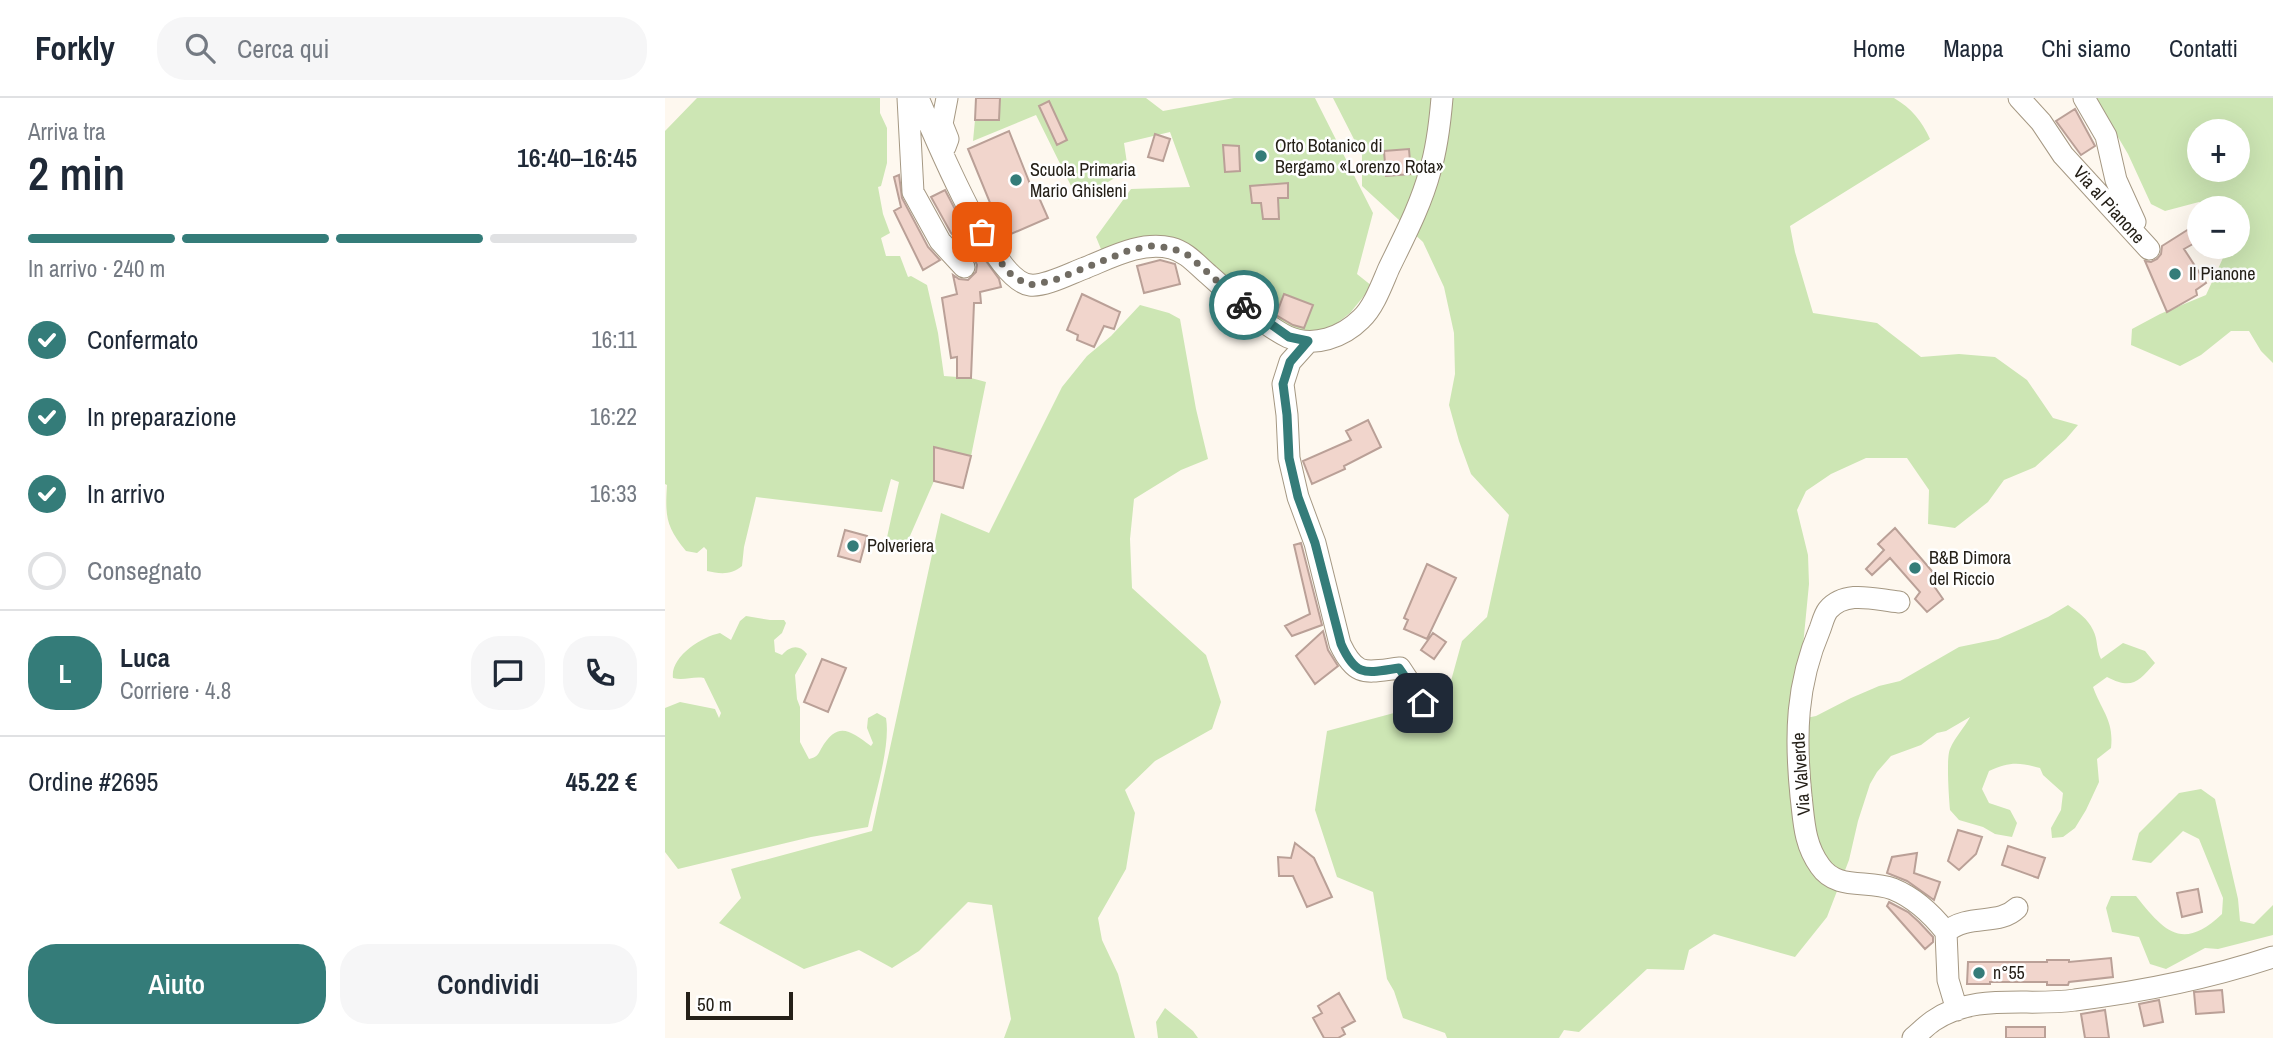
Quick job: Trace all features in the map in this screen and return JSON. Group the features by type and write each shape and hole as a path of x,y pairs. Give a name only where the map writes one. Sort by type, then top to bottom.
{"street":[{"path":"908,98 913,192 940,241 964,267"},
{"path":"918,98 969,213 1006,270 1016,278 1029,285 1052,281 1130,250 1151,246 1171,248 1188,255 1257,316 1289,337 1308,341 1331,339 1364,317 1420,202 1431,169 1442,98"},
{"path":"940,150 946,146 948,139 942,124 947,98"},
{"name":"Via al Pianone","path":"2019,98 2041,122 2063,155 2149,249 2119,190 2106,136 2084,98"},
{"path":"1308,341 1290,362 1283,384 1289,458 1298,497 1315,543 1341,644 1347,659 1359,670 1370,672 1399,668 1423,703"},
{"name":"Via Valverde","path":"1899,602 1860,597 1842,600 1828,610 1807,661 1796,729 1806,841 1820,867 1830,877 1844,883 1874,884 1893,889 1917,902 1933,915 1946,932"},
{"path":"1957,1010 1948,980 1946,932 1956,923 2010,915 2017,908"},
{"path":"1913,1038 1935,1020 1957,1010 1997,1002 2072,1001 2203,978 2273,957"}],"green space":[{"path":"697,98 880,98 880,113 887,128 887,163 881,186 878,187 890,233 881,238 886,256 900,256 908,277 927,285 944,376 986,382 971,456 934,448 934,481 906,545 886,542 899,482 891,479 882,512 756,497 742,566 730,572 707,571 707,550 704,547 697,553 686,551 674,535 668,521 665,484 665,131"},
{"path":"1000,98 1146,98 1163,111 1234,98 1315,98 1373,213 1357,274 1372,286 1350,313 1327,331 1302,332 1274,320 1192,247 1103,254 1096,237 1131,189 1190,187 1170,132 1124,143 1128,170 1078,200 1036,115 973,141 975,120 999,120"},
{"path":"1333,98 1894,98 1911,111 1930,139 1790,226 1813,313 1877,323 1921,357 1959,354 1995,357 2027,380 2053,418 2078,425 2035,467 2004,480 1988,502 1955,528 1928,524 1929,490 1907,458 1866,458 1831,474 1806,491 1797,510 1808,555 1809,584 1802,656 1806,718 1816,716 1879,686 1900,681 1959,647 1998,639 2068,605 2091,626 2101,659 2123,643 2145,651 2155,663 2134,682 2123,683 2107,677 2093,687 2109,723 2111,748 2097,759 2099,782 2075,828 2063,837 2052,838 2051,828 2061,810 2063,793 2043,775 2040,768 2019,764 1989,771 1982,789 1989,803 2010,810 2017,823 2012,837 1995,834 1983,827 1959,820 1950,810 1949,754 1970,717 1946,731 1937,733 1921,745 1891,756 1877,772 1870,784 1849,860 1827,917 1795,957 1714,934 1689,950 1684,970 1647,969 1579,1032 1564,1030 1559,1038 1447,1038 1445,1033 1403,1018 1387,979 1373,892 1337,877 1315,810 1327,731 1446,699 1462,641 1487,617 1509,515 1471,474 1459,441 1449,405 1455,374 1454,333 1444,287 1423,242 1362,186 1362,155"},
{"path":"2095,98 2273,98 2273,363 2261,351 2249,331 2231,331 2201,355 2180,366 2131,345 2132,329 2206,295 2222,259 2250,259 2250,196 2187,196 2187,205 2165,211 2151,204 2128,154"},
{"path":"1140,305 1180,319 1208,459 1181,470 1134,499 1130,539 1132,588 1206,655 1221,702 1212,729 1155,761 1125,790 1135,813 1126,869 1098,918 1102,940 1118,974 1135,1038 1004,1038 1011,1019 992,905 968,902 919,951 892,968 859,950 804,969 719,923 741,898 731,869 872,831 941,513 989,533 1062,387 1087,356 1111,336"},
{"path":"746,616 784,620 786,623 782,633 774,640 775,652 782,655 791,648 798,648 807,654 795,675 800,707 800,742 809,759 817,756 827,740 839,731 857,736 871,746 873,743 867,728 868,718 877,713 886,718 884,757 868,827 811,837 678,869 665,852 665,708 680,702 715,709 719,718 721,713 704,678 673,678 673,670 676,663 696,643 720,633 731,640 740,621"},
{"path":"2201,789 2215,799 2238,899 2240,921 2254,924 2273,905 2273,935 2218,949 2205,948 2166,969 2150,964 2139,937 2112,932 2106,908 2111,896 2136,896 2165,927 2185,934 2208,926 2222,914 2223,898 2199,839 2183,831 2151,863 2132,860 2139,833 2179,793"},
{"path":"1165,1008 1198,1038 1158,1038 1156,1022"}],"building":[{"path":"976,98 1000,98 999,120 975,120"},
{"path":"1049,101 1067,140 1057,145 1039,106"},
{"path":"2075,109 2095,146 2081,155 2056,121"},
{"path":"1009,131 1034,194 1037,193 1048,218 1004,237 968,149"},
{"path":"1155,134 1170,139 1163,161 1148,157"},
{"path":"1223,145 1239,146 1240,171 1225,172"},
{"path":"1409,149 1411,174 1386,176 1384,151"},
{"path":"899,175 902,198 928,247 940,260 923,270 894,211 901,207 894,177"},
{"path":"1288,183 1288,198 1278,198 1279,219 1263,219 1261,203 1252,203 1250,186"},
{"path":"945,190 971,240 999,279 1001,287 980,292 981,303 974,303 971,378 957,378 957,357 951,358 942,298 957,294 953,275 968,280 976,272 977,265 951,233 931,197"},
{"path":"2187,230 2187,247 2184,249 2187,259 2190,259 2206,283 2196,290 2197,295 2167,312 2145,261 2157,259 2162,246"},
{"path":"1160,260 1175,264 1180,284 1144,293 1137,266"},
{"path":"1082,294 1120,312 1114,329 1104,326 1094,347 1077,340 1078,335 1067,330"},
{"path":"1284,294 1313,305 1304,328 1276,315"},
{"path":"1368,420 1381,447 1344,466 1345,469 1312,484 1303,461 1351,440 1346,431"},
{"path":"934,447 971,456 963,488 934,481"},
{"name":"B&B Dimora del Riccio","path":"1895,528 1937,577 1934,586 1943,599 1927,612 1915,599 1920,592 1890,558 1872,575 1866,569 1884,550 1878,544"},
{"name":"Polveriera","path":"845,530 867,536 860,562 838,556"},
{"path":"1301,543 1322,625 1292,636 1285,626 1310,614 1294,545"},
{"path":"1427,564 1456,578 1427,639 1404,629 1408,620 1404,618"},
{"path":"1323,631 1328,650 1338,666 1315,684 1296,656"},
{"path":"1433,633 1446,642 1434,659 1421,650"},
{"path":"822,659 846,668 828,712 804,702"},
{"path":"1958,830 1982,837 1976,854 1959,870 1948,861"},
{"path":"1295,843 1314,858 1332,897 1307,907 1293,876 1279,876 1278,857 1291,858"},
{"path":"2008,846 2045,858 2038,878 2002,865"},
{"path":"1917,853 1914,873 1940,882 1934,900 1907,881 1887,873 1892,857"},
{"path":"2198,889 2202,912 2182,917 2177,893"},
{"path":"1889,902 1908,912 1919,922 1933,937 1933,942 1925,949 1887,906"},
{"path":"2111,958 2113,977 2069,982 2068,985 2047,985 2047,982 1967,984 1968,962 2069,962"},
{"path":"2222,990 2224,1012 2196,1014 2194,992"},
{"path":"1339,993 1355,1021 1342,1028 1345,1034 1338,1038 1324,1038 1313,1018 1322,1013 1318,1006"},
{"path":"2159,1000 2163,1022 2144,1026 2139,1004"},
{"path":"2105,1010 2109,1038 2085,1038 2081,1014"},
{"path":"2006,1027 2045,1027 2045,1038 2006,1038"}],"way so far":[{"path":"982,232 1006,270 1029,285 1052,281 1130,250 1151,246 1171,248 1188,255 1244,305"}],"place":[{"name":"Orto Botanico di Bergamo «Lorenzo Rota»","path":"1261,156"},
{"name":"Scuola Primaria Mario Ghisleni","path":"1016,180"},
{"name":"Il Pianone","path":"2175,274"},
{"name":"Polveriera","path":"853,546"},
{"name":"B&B Dimora del Riccio","path":"1915,568"},
{"name":"n°55","path":"1979,973"}],"route":[{"path":"1244,305 1289,337 1308,341 1290,362 1283,384 1289,458 1298,497 1315,543 1347,659 1359,670 1370,672 1399,668 1423,703"}]}
